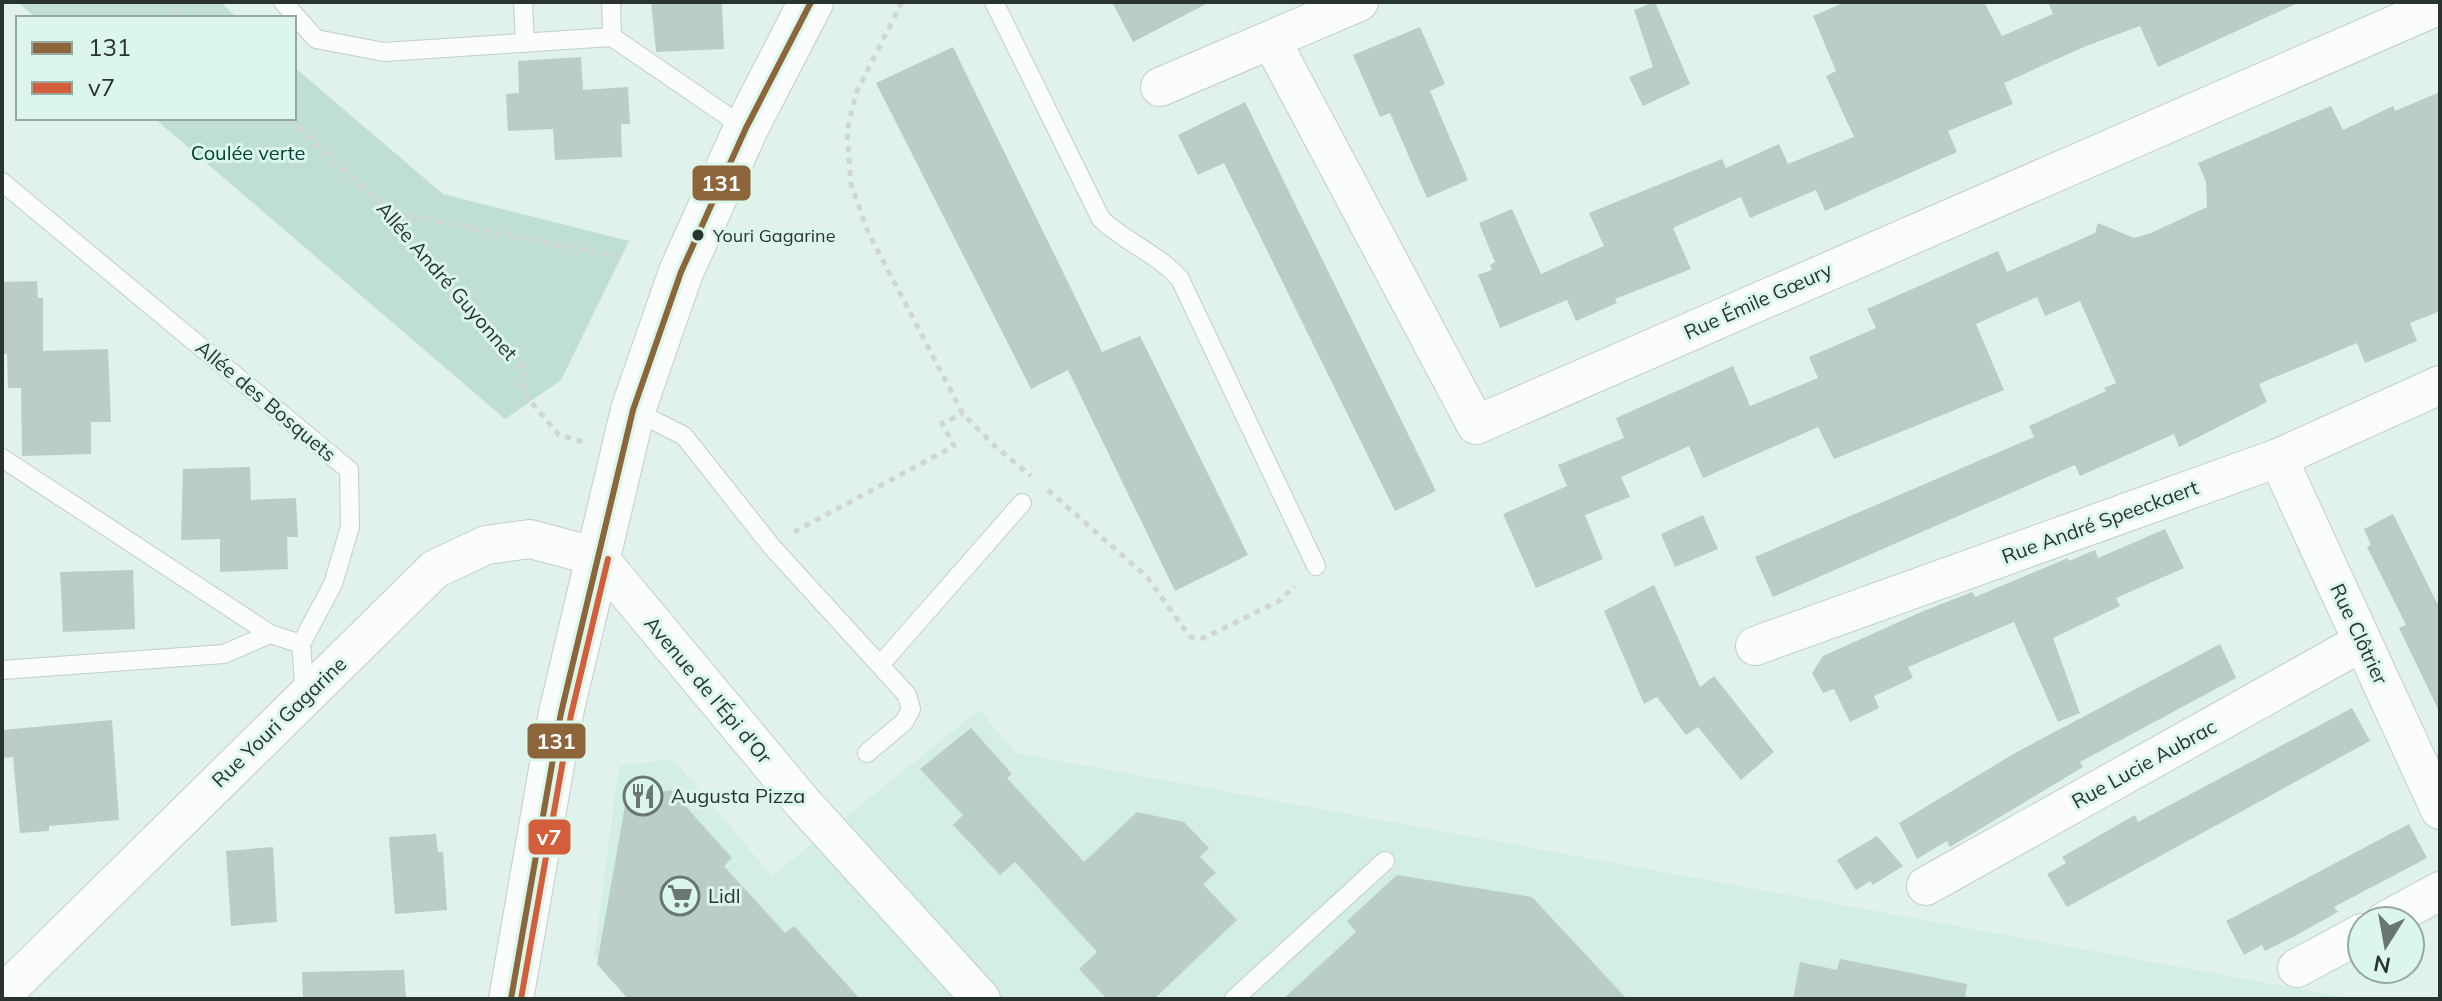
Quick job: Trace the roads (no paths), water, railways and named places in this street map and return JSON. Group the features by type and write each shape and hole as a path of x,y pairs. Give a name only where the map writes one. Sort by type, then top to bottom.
{"street":[{"path":"511,999 561,713 633,410 681,272 746,128 811,2"},
{"path":"1160,87 1359,2"},
{"name":"Rue Émile Gœury","path":"1271,40 1476,425 2440,5"},
{"name":"Rue André Speeckaert","path":"1755,646 2278,458 2440,385"},
{"name":"Rue Clôtrier","path":"2278,458 2440,810"},
{"name":"Rue Youri Gagarine","path":"2,995 435,569 486,545 530,539 598,557"},
{"name":"Avenue de l'Épi d'Or","path":"598,557 803,803 981,999"},
{"name":"Rue Lucie Aubrac","path":"1926,886 2362,642"},
{"path":"2414,905 2440,891"},
{"path":"2297,968 2346,942"}],"lane":[{"path":"523,2 525,43"},
{"path":"611,2 612,37"},
{"path":"994,2 1101,219 1122,238 1163,259 1180,279 1316,566"},
{"path":"296,17 316,39 384,52 612,37 746,128"},
{"name":"Allée des Bosquets","path":"2,182 349,470 350,527 333,584 301,644"},
{"path":"633,410 684,436 772,547 907,695 911,709 904,722 867,753"},
{"path":"2,458 270,634 301,644 305,695"},
{"path":"880,665 1022,503"},
{"path":"2,670 224,654 270,634"},
{"path":"1234,999 1385,861"}],"place":[{"name":"Youri Gagarine","path":"698,235"},
{"name":"Augusta Pizza","path":"643,796"},
{"name":"Lidl","path":"680,896"}],"park label":[{"name":"Coulée verte","path":"248,153"}]}
